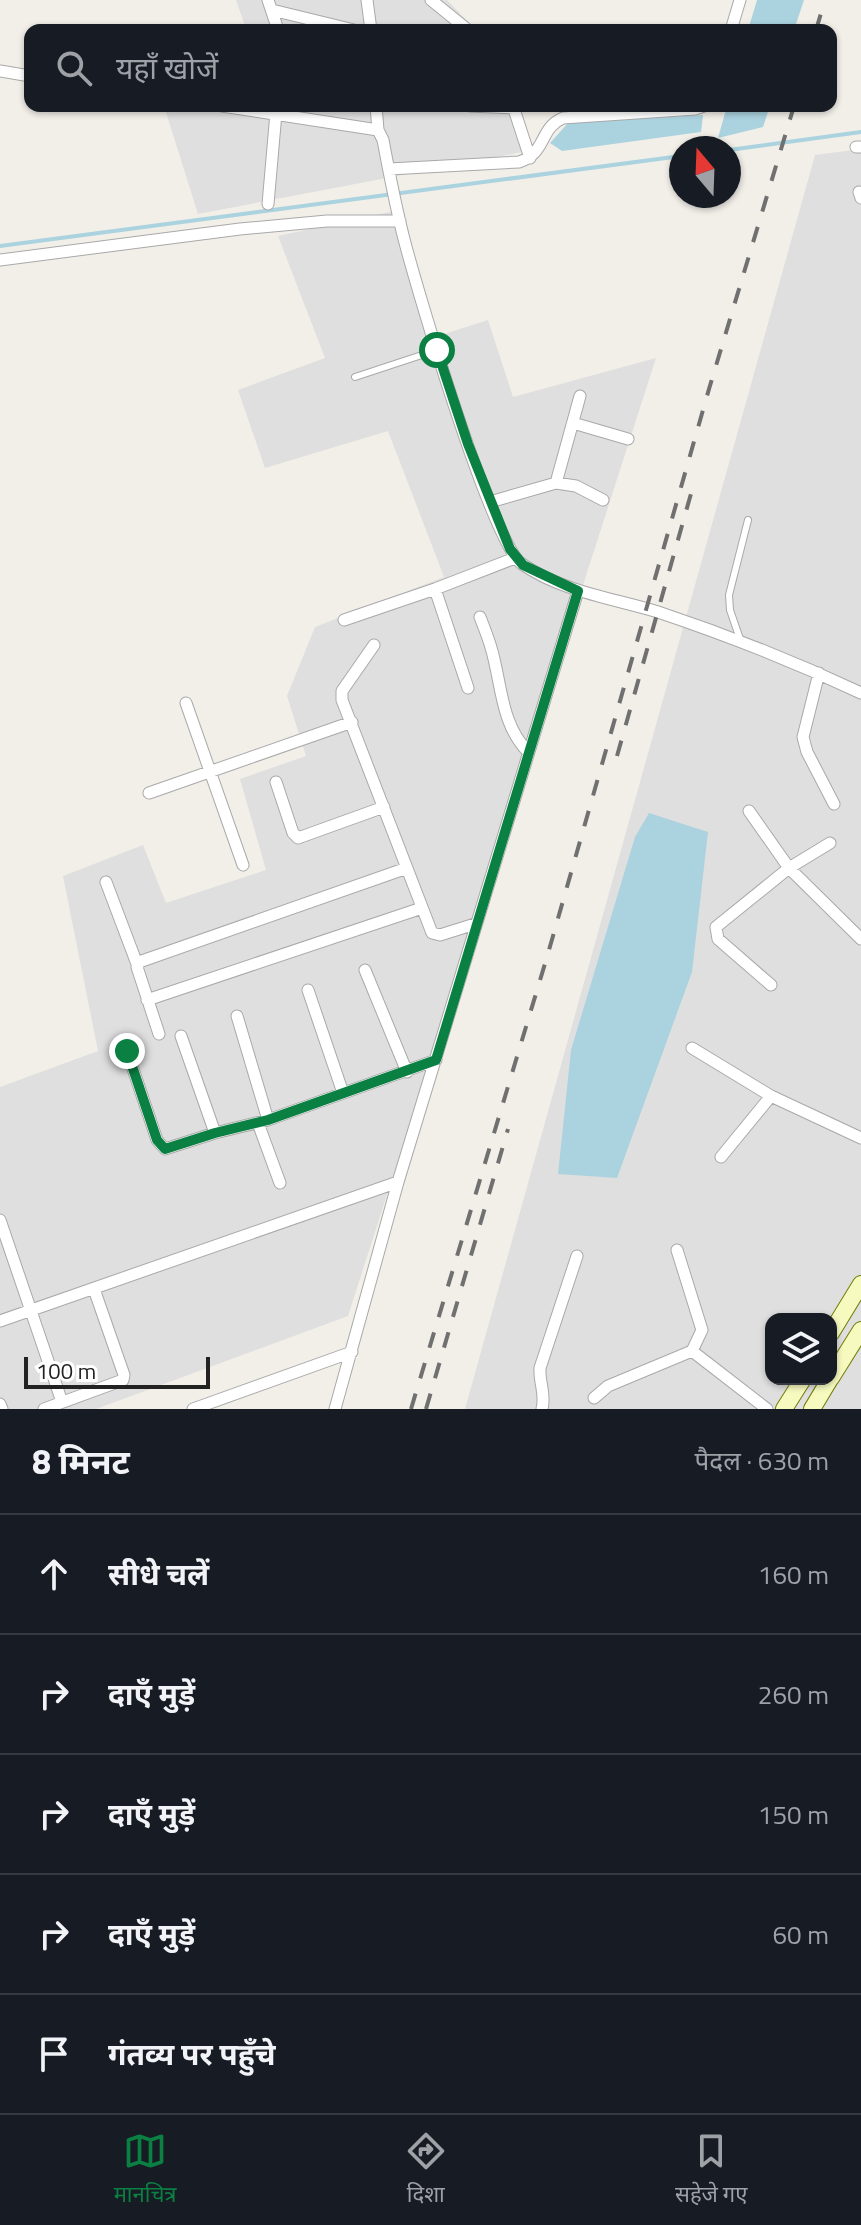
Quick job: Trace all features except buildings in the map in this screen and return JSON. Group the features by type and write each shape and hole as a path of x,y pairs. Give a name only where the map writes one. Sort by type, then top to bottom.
{"main road":[{"path":"837,1323 861,1284"},
{"path":"837,1368 861,1330"},
{"path":"784,1409 799,1385"},
{"path":"812,1409 827,1385"}],"street":[{"path":"367,0 370,24"},
{"path":"431,0 461,24"},
{"path":"733,24 740,0"},
{"path":"270,5 334,24"},
{"path":"0,71 24,75"},
{"path":"268,112 302,112 378,130"},
{"path":"376,112 396,207 437,350 490,502 515,558 523,565 578,591 659,613 741,642 861,693"},
{"path":"516,112 530,158"},
{"path":"389,169 506,163 530,158 538,151 550,126 563,118 651,112"},
{"path":"268,204 276,113"},
{"path":"0,260 269,226 327,221 400,221"},
{"path":"556,483 580,396"},
{"path":"573,423 628,439"},
{"path":"490,502 556,483 576,486 603,500"},
{"path":"344,620 515,558"},
{"path":"435,589 468,688"},
{"path":"335,1409 398,1182 578,591"},
{"path":"480,617 494,658 496,679 512,734 528,752"},
{"path":"374,645 342,691 342,700 432,933 436,935 475,924"},
{"path":"819,673 803,745 834,804"},
{"path":"186,703 243,865"},
{"path":"149,793 352,722"},
{"path":"276,782 293,833 298,838 384,807"},
{"path":"749,811 789,868 861,939"},
{"path":"771,985 718,939 716,927 789,868 830,843"},
{"path":"137,964 407,868"},
{"path":"106,882 159,1034"},
{"path":"147,1000 422,908"},
{"path":"365,970 407,1072"},
{"path":"308,990 343,1093"},
{"path":"237,1016 280,1183"},
{"path":"181,1036 215,1133"},
{"path":"692,1048 771,1096 861,1138"},
{"path":"127,1051 161,1148 263,1122 436,1060"},
{"path":"721,1157 771,1096"},
{"path":"0,1321 398,1182"},
{"path":"0,1220 62,1402"},
{"path":"594,1398 608,1386 692,1351 702,1330 677,1250"},
{"path":"542,1409 544,1395 539,1380 540,1368 577,1256"},
{"path":"44,1409 124,1378 94,1289"},
{"path":"692,1351 767,1409"},
{"path":"193,1409 352,1352"}],"lane":[{"path":"355,377 437,350"},
{"path":"741,642 730,610 729,595 748,520"}],"shaded area":[{"path":"236,0 447,0 470,24 244,24"},
{"path":"166,112 517,112 528,151 198,214"},
{"path":"861,149 861,1409 465,1409 815,155"},
{"path":"394,211 435,337 488,320 513,397 656,358 348,1316 96,1409 0,1409 0,1087 98,1051 63,876 143,845 166,903 266,870 240,779 306,756 287,696 315,627 444,577 388,431 265,468 238,390 325,358 278,236"}],"water":[{"path":"757,0 804,0 796,24 750,24"},
{"path":"725,112 768,112 763,127 719,136"},
{"path":"703,115 701,132 562,151 550,143 568,123"},
{"path":"649,813 708,832 692,972 617,1178 558,1174 571,1050 635,837"}],"waterway":[{"path":"741,148 861,132"},
{"path":"0,246 669,158"}],"railway":[{"path":"818,24 825,0"},
{"path":"411,1409 547,957 709,389 792,112"},
{"path":"617,756 694,483"},
{"path":"426,1409 508,1129"}],"route":[{"path":"127,1051 157,1140 165,1149 268,1120 436,1060 578,591 523,565 515,558 468,444 437,350"}]}
